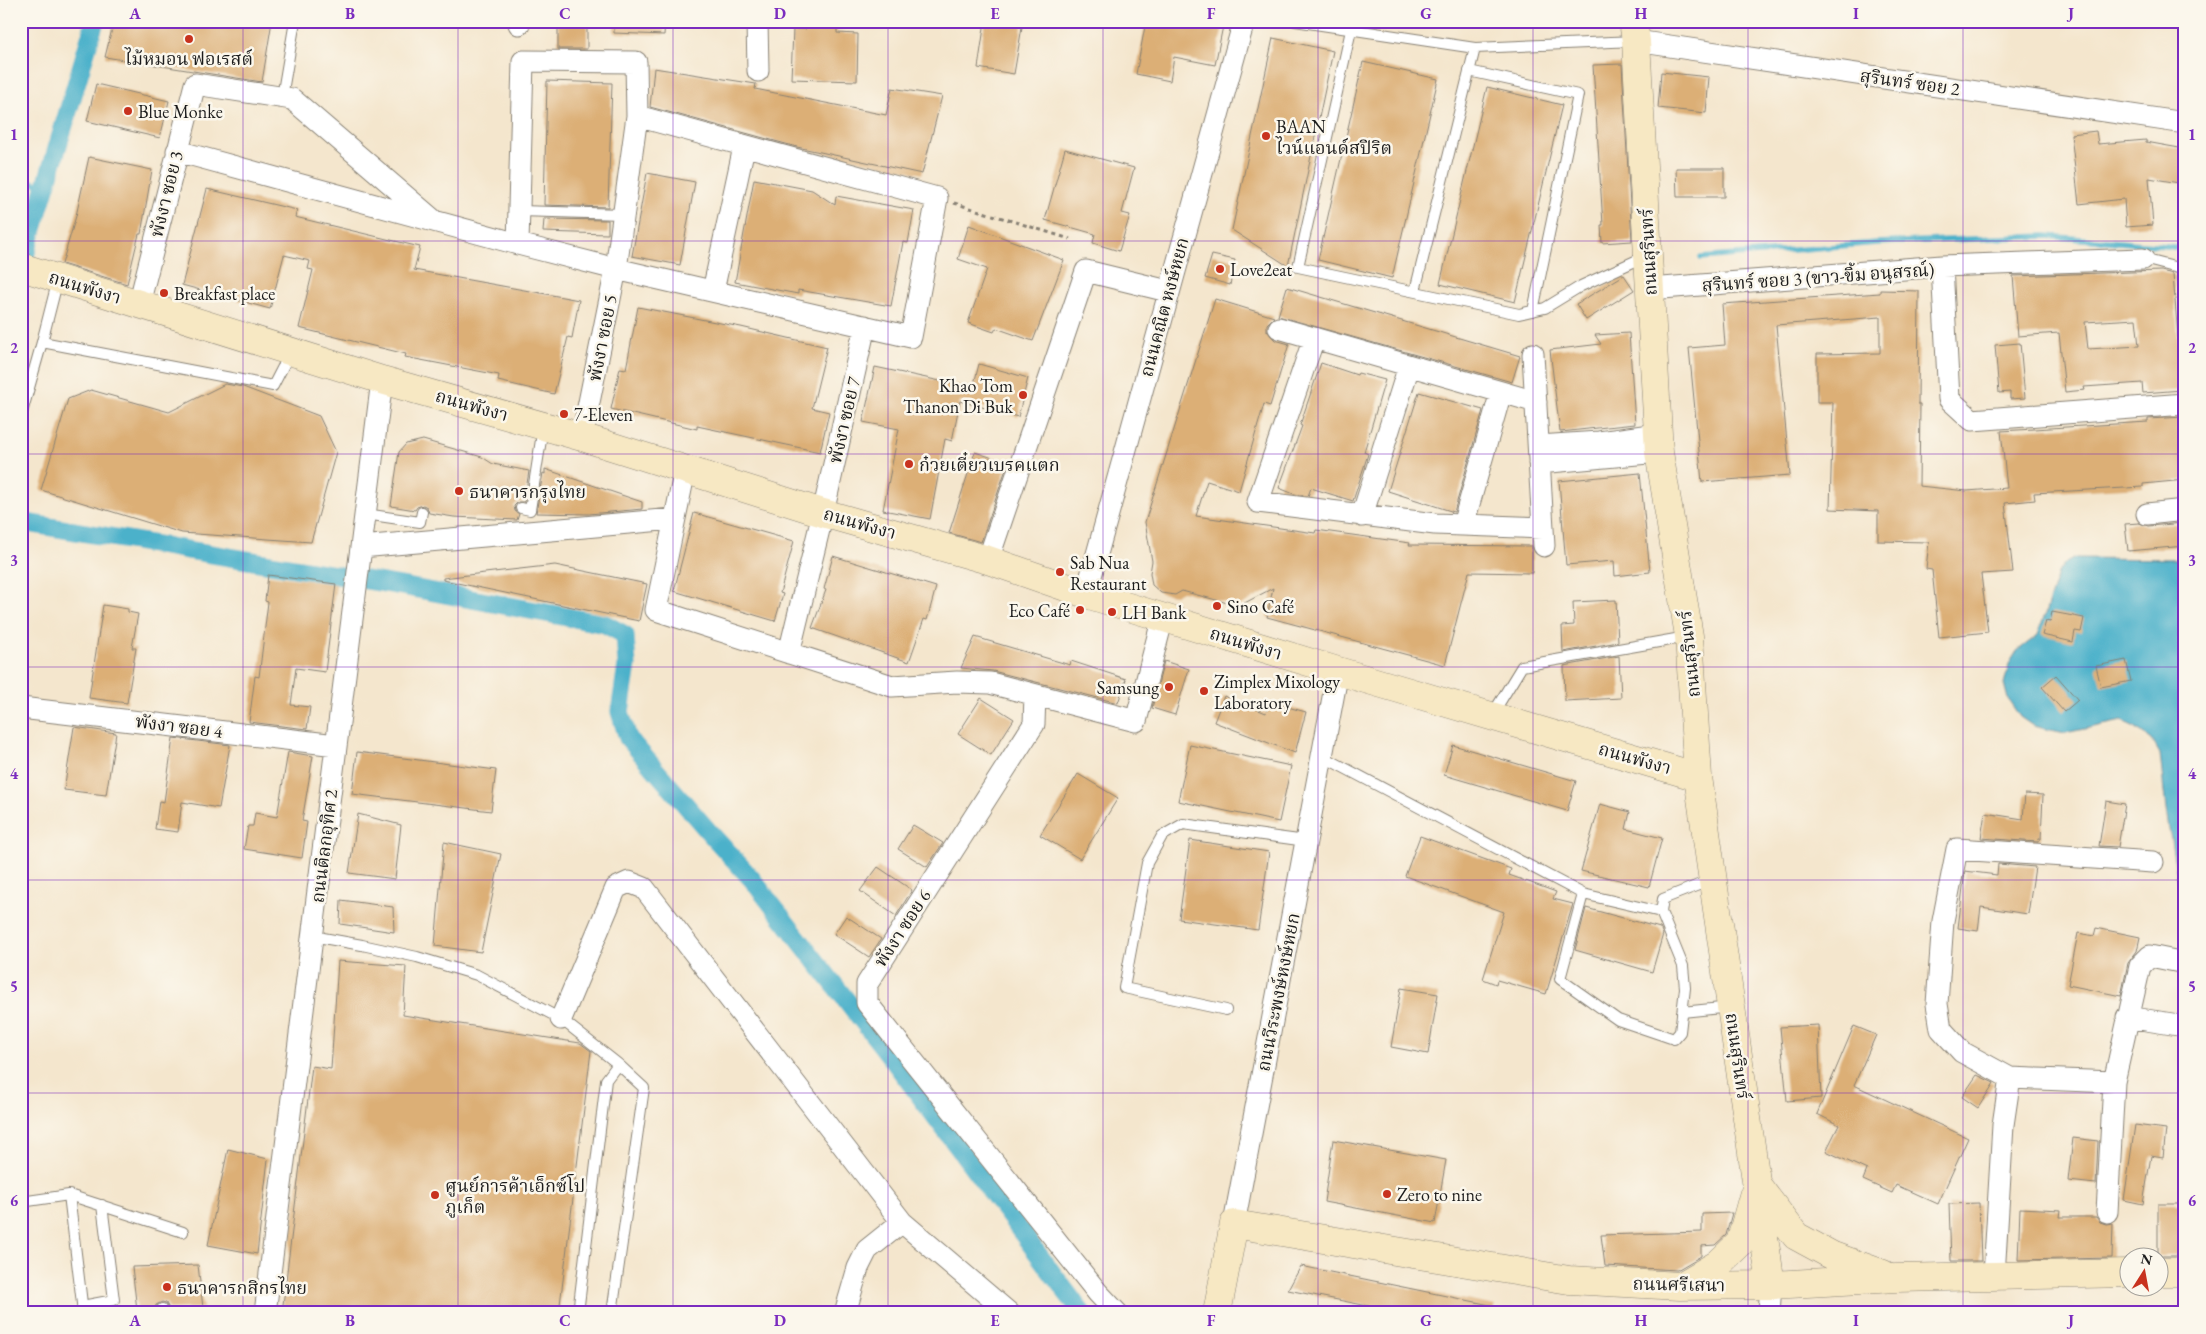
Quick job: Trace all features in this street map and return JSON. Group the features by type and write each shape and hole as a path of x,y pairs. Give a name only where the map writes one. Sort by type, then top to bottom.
{"street":[{"path":"757,21 758,71"},
{"name":"ถนนคณิต หงษ์หยก","path":"1086,594 1244,21"},
{"name":"สุรินทร์ ซอย 2","path":"1634,31 2185,123"},
{"name":"ถนนสุรินทร์","path":"1634,31 1659,443 1689,636 1698,777 1771,1285"},
{"name":"พังงา ซอย 5","path":"519,211 523,61 636,62 637,116 616,269 582,437"},
{"name":"พังงา ซอย 3","path":"139,304 195,84 282,97"},
{"path":"282,97 292,99 438,224"},
{"path":"177,151 438,224 616,269 911,337 937,198 744,147 637,116"},
{"path":"713,291 744,147"},
{"path":"518,244 519,211"},
{"path":"1942,266 2143,259"},
{"name":"สุรินทร์ ซอย 3 (ขาว-ขิ้ม อนุสรณ์)","path":"1650,288 1942,266 1948,399 1972,420 2185,404"},
{"name":"ถนนพังงา","path":"21,268 382,380 582,437 823,513 988,560 1086,594 1338,671 1698,777"},
{"path":"988,560 1086,271 1168,291"},
{"name":"พังงา ซอย 7","path":"789,653 865,326"},
{"path":"1279,328 1536,402"},
{"path":"1314,338 1258,502 1362,516 1463,525 1543,537 1533,354"},
{"path":"1362,516 1409,366"},
{"name":"ถนนติลกอุทิศ 2","path":"265,1313 382,380"},
{"path":"1463,525 1501,392"},
{"path":"1539,454 1599,442 1659,443"},
{"path":"685,470 673,519 656,610 892,686 956,682 990,683 1136,721 1162,617"},
{"path":"2147,514 2185,510"},
{"path":"360,556 673,519"},
{"name":"ถนนวีระพงษ์หงษ์หยก","path":"1217,1313 1338,671"},
{"name":"พังงา ซอย 6","path":"1035,695 1034,724 867,984 866,1003 1098,1293 1118,1313"},
{"name":"พังงา ซอย 4","path":"21,708 336,745"},
{"path":"2114,1082 2010,1078 1962,1052 1941,1029 1937,1004 1943,921 1957,849 2153,862"},
{"path":"561,1020 616,888 629,882 644,888 902,1222 1009,1313"},
{"path":"2107,1212 2114,1082 2127,1017 2140,966 2150,956 2185,963"},
{"path":"2127,1017 2185,1026"},
{"path":"1994,1276 2003,1125 2010,1078"},
{"path":"1756,1184 1796,1236 1833,1256 1896,1278"},
{"path":"1680,1286 1718,1264 1740,1243 1756,1184"},
{"path":"845,1313 858,1268 867,1250 902,1222"},
{"name":"ถนนศรีเสนา","path":"1234,1224 1569,1280 1680,1286 1771,1285 1896,1278 2118,1273"},
{"path":"2168,1272 2185,1272"},
{"path":"1769,1313 1771,1285"}],"lane":[{"path":"282,97 295,21"},
{"path":"1295,21 1475,48 1634,31"},
{"path":"1351,30 1298,268 1519,314 1545,308 1581,286 1649,255"},
{"path":"1415,291 1475,48"},
{"path":"1469,71 1578,95 1533,311"},
{"path":"519,211 623,214"},
{"path":"2143,259 2182,269 2185,295"},
{"path":"21,416 58,279"},
{"path":"42,342 273,386 291,352"},
{"path":"521,508 530,510 543,426"},
{"path":"366,514 420,522 422,512"},
{"path":"1492,716 1522,666 1689,636"},
{"path":"1322,756 1583,894 1661,912"},
{"path":"1226,1010 1124,988 1147,863 1162,836 1183,824 1306,841"},
{"path":"1583,894 1560,979 1618,1020 1674,1039 1680,1032 1685,988 1683,966 1661,912 1663,899 1713,879"},
{"path":"312,936 362,944 417,957 477,975 561,1020 618,1064 644,1088 612,1313"},
{"path":"1682,1012 1731,1007"},
{"path":"578,1313 606,1080 618,1064"},
{"path":"21,1202 69,1195 183,1232"},
{"path":"69,1195 83,1309 114,1300 102,1205"}],"path":[{"path":"937,198 1070,239"}],"water":[{"path":"2075,558 2185,559 2185,940 2180,920 2181,900 2166,810 2160,754 2152,740 2135,727 2122,721 2065,733 2033,726 2020,717 2008,699 2004,684 2009,664 2017,651 2038,635 2059,571 2064,564"}],"building":[{"name":"ไม้หมอน ฟอเรสต์","path":"114,21 272,21 262,82 105,57"},
{"path":"558,21 587,21 587,49 558,49"},
{"path":"614,21 665,21 664,35 614,33"},
{"path":"985,21 1023,21 1014,74 978,68"},
{"path":"1146,21 1224,21 1215,65 1174,57 1170,81 1136,74"},
{"path":"806,25 837,27 837,33 858,34 857,81 791,79 793,29 806,29"},
{"path":"1273,38 1333,51 1288,266 1232,230"},
{"path":"1363,62 1438,79 1392,278 1318,260"},
{"path":"1622,64 1632,241 1602,243 1601,225 1603,225 1593,65"},
{"path":"654,68 756,84 755,89 886,115 892,88 942,96 922,174 797,147 650,107"},
{"path":"1661,72 1709,77 1706,113 1658,108"},
{"path":"547,81 612,83 608,207 544,205"},
{"name":"Blue Monke","path":"96,84 169,101 160,138 87,121"},
{"path":"1487,87 1562,105 1515,302 1440,284"},
{"path":"2096,131 2098,144 2146,140 2146,142 2185,149 2185,184 2149,178 2153,225 2126,227 2124,199 2079,204 2071,134"},
{"path":"1065,149 1134,168 1122,213 1130,215 1119,251 1093,243 1095,234 1045,220"},
{"path":"89,157 152,170 141,234 139,234 127,284 62,264 76,216"},
{"path":"1676,168 1724,168 1724,197 1677,197"},
{"path":"647,173 695,182 680,265 632,256"},
{"path":"754,179 812,190 835,205 836,196 914,210 908,243 903,242 891,306 798,290 798,294 735,282"},
{"path":"207,189 297,210 295,217 420,247 414,270 579,300 572,338 568,337 554,394 498,381 499,375 405,357 406,354 299,328 313,270 308,269 310,261 284,255 270,309 182,285"},
{"path":"544,219 608,220 608,234 543,232"},
{"path":"969,225 1064,260 1033,341 996,328 994,332 968,323 987,269 958,259"},
{"name":"Love2eat","path":"1212,255 1235,260 1230,285 1205,278"},
{"path":"2161,271 2173,274 2182,390 2143,393 2142,383 2084,387 2085,390 2065,392 2059,333 2018,336 2013,276","holes":["2136,319 2139,346 2088,349 2085,322"]},
{"path":"1624,275 1634,290 1586,320 1576,304"},
{"path":"1287,287 1520,356 1512,382 1278,316"},
{"path":"1880,290 1919,291 1919,486 1967,491 2007,488 2001,431 2148,422 2148,419 2185,417 2185,480 2143,484 2143,487 2034,493 2035,500 2005,503 2013,572 1981,574 1988,632 1939,637 1932,570 1926,569 1929,542 1878,541 1878,511 1830,509 1833,402 1817,402 1817,354 1880,353 1880,317 1776,325 1790,475 1702,482 1689,348 1725,345 1722,304 1880,293"},
{"path":"1215,299 1274,317 1267,324 1267,331 1275,340 1289,344 1270,406 1264,404 1239,491 1207,481 1196,516 1315,533 1316,530 1410,543 1409,545 1532,546 1532,573 1469,572 1445,665 1267,617 1273,588 1239,606 1182,591 1175,595 1161,593 1152,585 1150,573 1152,561 1145,522"},
{"path":"638,307 741,327 827,347 812,408 829,412 820,452 697,426 697,429 611,409 620,368 626,369"},
{"path":"1629,333 1635,424 1560,432 1550,350 1601,344 1595,335"},
{"path":"2020,343 2025,398 2010,399 2010,392 1999,393 1995,345"},
{"path":"1321,363 1357,375 1358,373 1385,380 1364,452 1368,454 1353,501 1311,488 1308,496 1294,494 1279,488 1302,426 1300,425"},
{"path":"979,364 1028,378 1018,417 960,401 952,441 945,439 930,519 883,510 899,429 863,422 875,367 973,388"},
{"path":"225,384 243,387 319,416 336,452 311,542 182,533 41,490 68,399 91,390 169,412"},
{"path":"1419,392 1483,410 1454,512 1388,491"},
{"name":"ธนาคารกรุงไทย","path":"423,440 482,457 493,464 529,471 524,502 518,502 514,506 515,511 519,514 517,520 454,517 429,513 427,507 423,505 415,510 391,506 399,452 406,444"},
{"path":"975,452 1008,463 981,542 949,533"},
{"path":"545,469 642,502 642,509 589,514 536,513"},
{"path":"1640,473 1650,572 1615,576 1614,561 1566,565 1559,481"},
{"path":"694,513 794,541 780,593 783,594 775,621 674,591"},
{"path":"2139,523 2148,526 2185,523 2185,546 2128,551 2125,524"},
{"path":"833,556 936,587 927,620 924,619 909,662 812,628 826,590 824,589"},
{"path":"555,565 647,584 639,621 443,580 443,578"},
{"path":"268,575 336,584 325,672 296,668 291,705 310,707 307,729 249,722 255,676 259,677 268,602 265,601"},
{"path":"1616,600 1618,642 1563,652 1562,626 1574,625 1573,602"},
{"path":"103,605 128,609 128,612 138,614 132,648 136,648 127,703 89,698"},
{"path":"2052,612 2084,618 2081,632 2075,631 2073,642 2042,635 2046,621 2050,622"},
{"path":"975,637 1070,665 1071,661 1126,679 1118,703 993,671 961,668"},
{"path":"1619,656 1621,698 1565,701 1564,666"},
{"path":"2126,660 2131,681 2101,687 2096,666"},
{"path":"1164,661 1189,669 1175,715 1152,708"},
{"path":"2056,675 2078,700 2064,712 2042,687"},
{"path":"1224,696 1266,713 1269,702 1306,712 1295,753 1214,722"},
{"path":"981,698 1014,719 991,755 958,734"},
{"path":"74,727 116,733 106,795 64,790"},
{"path":"173,738 230,745 219,808 182,802 178,832 155,829 159,801 164,802"},
{"path":"1190,745 1291,766 1279,822 1178,801"},
{"path":"1453,745 1576,781 1567,811 1444,775"},
{"path":"288,752 313,756 302,821 307,822 302,858 244,849 248,826 253,826 255,813 277,817"},
{"path":"357,752 496,770 491,811 352,794"},
{"path":"1078,774 1118,798 1080,859 1040,835"},
{"path":"2025,794 2043,795 2041,839 2038,842 1981,838 1985,813 2023,819"},
{"path":"2106,801 2125,804 2118,847 2099,846"},
{"path":"1600,804 1630,812 1626,829 1662,838 1649,887 1581,871"},
{"path":"358,814 401,825 395,879 349,873"},
{"path":"913,825 943,843 927,867 898,849"},
{"path":"1420,836 1511,869 1509,875 1556,892 1553,899 1573,904 1546,994 1497,980 1496,984 1483,979 1504,912 1405,876"},
{"path":"1190,840 1269,852 1258,930 1179,919"},
{"path":"444,842 501,854 481,952 435,946"},
{"path":"1998,864 2035,867 2028,914 1981,907 1978,931 1958,928 1965,871 1997,875"},
{"path":"878,867 912,890 896,916 860,891"},
{"path":"341,900 393,907 394,932 340,924"},
{"path":"1586,908 1660,928 1663,934 1652,972 1575,950"},
{"path":"846,916 881,939 869,957 834,934"},
{"path":"2096,928 2140,937 2137,951 2128,963 2121,996 2068,985 2078,933 2094,936"},
{"name":"ศูนย์การค้าเอ็กซ์โป ภูเก็ต","path":"338,961 406,966 403,1015 580,1043 591,1051 559,1313 282,1313 312,1066 331,1069"},
{"path":"1401,988 1438,994 1428,1054 1391,1047"},
{"path":"1818,1025 1821,1098 1787,1101 1780,1027"},
{"path":"1854,1026 1876,1035 1854,1085 1968,1138 1938,1204 1896,1185 1892,1193 1863,1180 1867,1170 1826,1151 1839,1125 1817,1114"},
{"path":"1977,1075 1994,1083 1978,1108 1962,1097"},
{"path":"2135,1125 2166,1129 2163,1158 2151,1156 2143,1204 2124,1200"},
{"path":"2073,1138 2098,1141 2096,1184 2068,1181"},
{"path":"1333,1140 1446,1160 1435,1223 1324,1202"},
{"path":"228,1149 268,1159 257,1254 208,1245"},
{"path":"1979,1203 1981,1261 1951,1261 1949,1204"},
{"path":"2158,1204 2185,1204 2185,1256 2168,1256 2168,1246 2158,1246"},
{"path":"2020,1208 2061,1210 2060,1217 2096,1217 2100,1222 2106,1224 2113,1223 2112,1258 2018,1260"},
{"path":"1732,1213 1726,1235 1715,1245 1701,1246 1701,1256 1677,1270 1605,1266 1601,1235 1702,1232 1702,1214"},
{"name":"ธนาคารกสิกรไทย","path":"198,1265 203,1308 169,1309 166,1303 162,1302 156,1305 155,1310 137,1310 132,1267"},
{"path":"1301,1266 1495,1306 1495,1313 1403,1313 1288,1290"}],"waterway":[{"path":"21,269 95,21"},
{"path":"21,177 50,190"},
{"path":"1701,258 1876,243 2046,236 2185,249"},
{"path":"21,522 396,585 605,624 625,635 627,665 620,712 628,738 751,878 893,1060 1082,1313"}],"place":[{"name":"ไม้หมอน ฟอเรสต์","path":"189,39"},
{"name":"Blue Monke","path":"128,111"},
{"name":"BAAN ไวน์แอนด์สปิริต","path":"1266,136"},
{"name":"Love2eat","path":"1220,269"},
{"name":"Breakfast place","path":"164,293"},
{"name":"Khao Tom Thanon Di Buk","path":"1023,395"},
{"name":"7-Eleven","path":"564,414"},
{"name":"ก๋วยเตี๋ยวเบรคแตก","path":"909,464"},
{"name":"ธนาคารกรุงไทย","path":"459,491"},
{"name":"Sab Nua Restaurant","path":"1060,572"},
{"name":"Sino Café","path":"1217,606"},
{"name":"Eco Café","path":"1080,610"},
{"name":"LH Bank","path":"1112,612"},
{"name":"Samsung","path":"1169,687"},
{"name":"Zimplex Mixology Laboratory","path":"1204,691"},
{"name":"Zero to nine","path":"1387,1194"},
{"name":"ศูนย์การค้าเอ็กซ์โป ภูเก็ต","path":"435,1195"},
{"name":"ธนาคารกสิกรไทย","path":"167,1287"}]}
